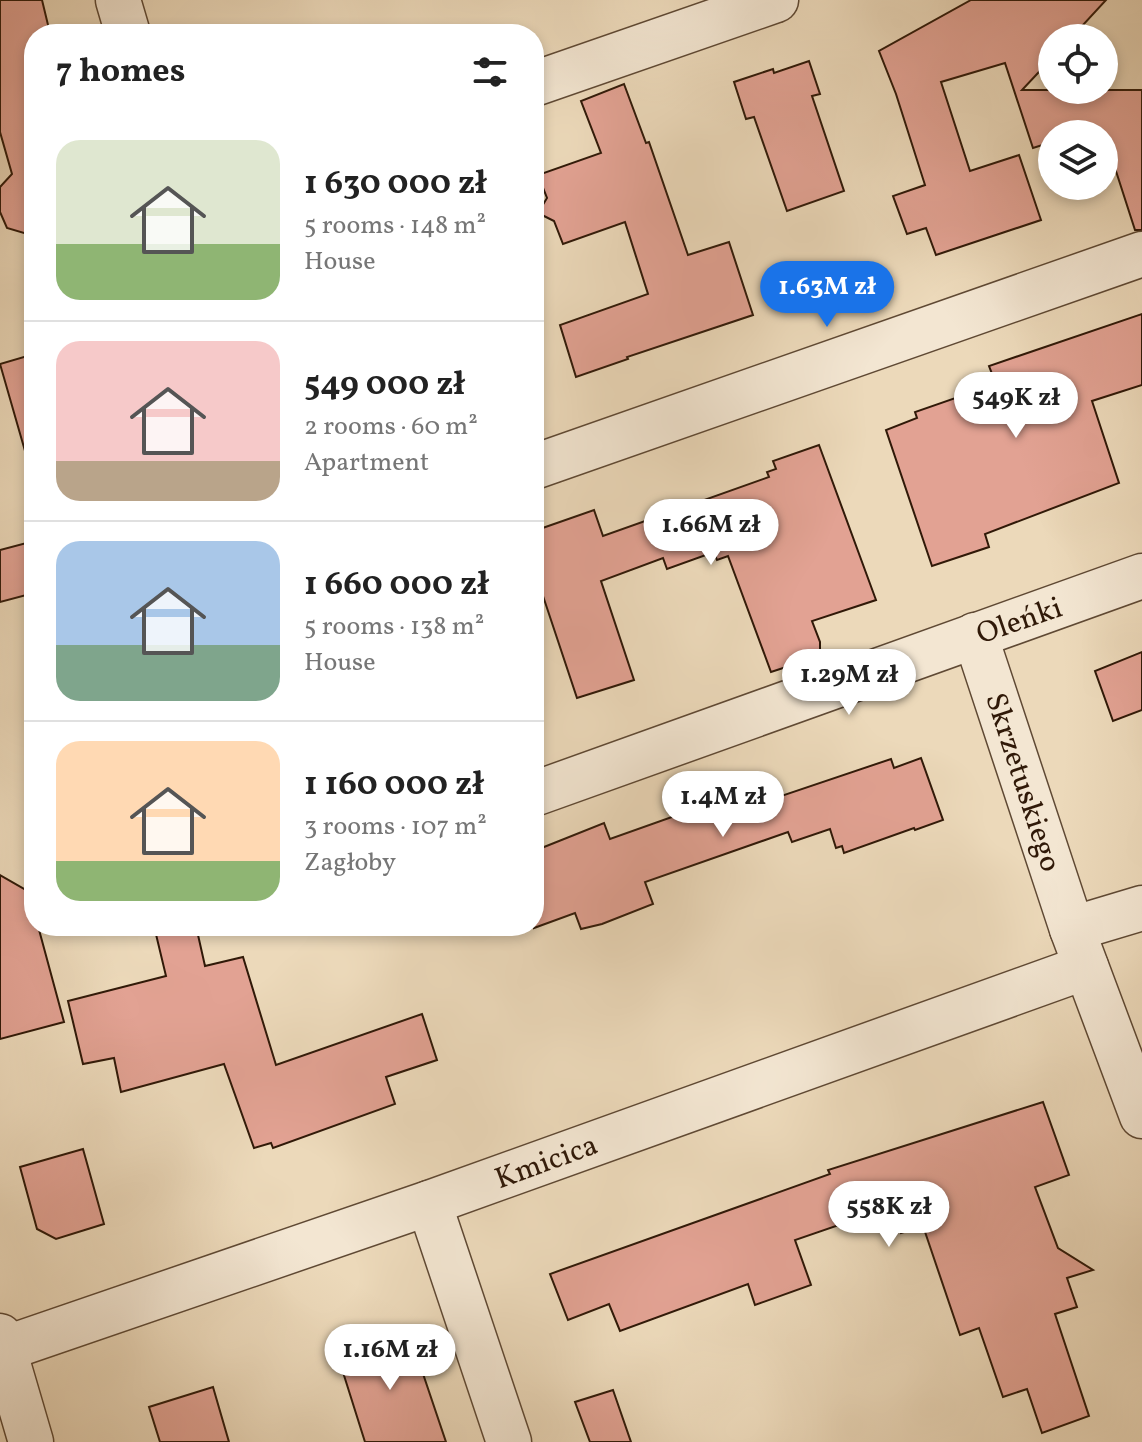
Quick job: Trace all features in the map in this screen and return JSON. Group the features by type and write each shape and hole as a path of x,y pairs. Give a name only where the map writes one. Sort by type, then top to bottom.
{"street":[{"path":"118,0 125,24"},
{"path":"544,80 758,3"},
{"path":"544,463 1142,254"},
{"name":"Oleńki","path":"544,790 1142,576"},
{"name":"Skrzetuskiego","path":"975,635 1079,948 1142,1116"},
{"path":"1079,948 1142,908"},
{"name":"Kmicica","path":"2,1343 429,1203 1079,948"},
{"path":"429,1203 509,1442"},
{"path":"2,1343 31,1442"}],"building":[{"path":"0,0 42,0 48,24 24,24 24,233 7,228 0,212 0,187 12,174 0,132"},
{"path":"971,0 1106,0 1084,24 1038,24 1038,73 1022,90 1038,90 1038,104 1118,104 1118,90 1142,90 1142,230 1135,230 1118,177 1118,120 1038,120 1038,146 1033,148 1005,63 941,82 970,171 1019,155 1041,220 936,255 926,228 907,234 893,196 925,185 879,51"},
{"path":"809,61 820,94 812,96 844,191 787,211 754,117 746,119 734,82"},
{"path":"624,84 646,143 649,142 688,255 729,242 753,315 576,377 560,325 648,294 625,222 563,244 554,221 544,216 547,198 544,173 601,153 581,101"},
{"path":"1142,314 1142,385 1092,401 1119,483 985,534 989,547 932,566 886,430 917,418 915,412 996,384 989,366"},
{"path":"24,357 24,448 0,364"},
{"path":"819,445 876,600 812,621 820,642 820,656 771,672 728,556 717,560 714,552 667,569 663,558 601,581 634,680 577,698 544,599 544,528 594,510 603,536 769,477 767,472 776,469 773,461"},
{"path":"24,544 24,596 0,602 0,550"},
{"path":"1142,652 1142,710 1113,721 1095,671"},
{"path":"921,758 943,820 844,853 842,846 836,848 830,829 792,842 788,832 645,882 653,904 602,924 581,929 575,913 544,924 544,847 604,823 610,839 731,796 737,811 891,759 894,768"},
{"path":"0,875 24,889 24,936 41,936 64,1022 0,1039"},
{"path":"156,936 198,936 205,966 243,957 276,1065 422,1014 437,1060 386,1077 395,1104 273,1148 271,1143 254,1148 224,1064 121,1092 114,1058 83,1064 68,1001 166,976"},
{"path":"1043,1102 1069,1175 1035,1187 1058,1248 1093,1270 1067,1278 1077,1307 1055,1314 1089,1416 1042,1433 1027,1389 1003,1397 979,1328 960,1335 923,1226 901,1233 891,1207 795,1240 811,1285 755,1305 748,1284 620,1331 609,1304 568,1320 550,1274 830,1174 828,1170"},
{"path":"83,1149 104,1224 56,1239 37,1229 20,1167"},
{"path":"398,1330 407,1356 416,1353 446,1442 365,1442 336,1350"},
{"path":"213,1387 229,1442 160,1442 149,1407"},
{"path":"613,1390 631,1442 590,1442 575,1402"}]}
